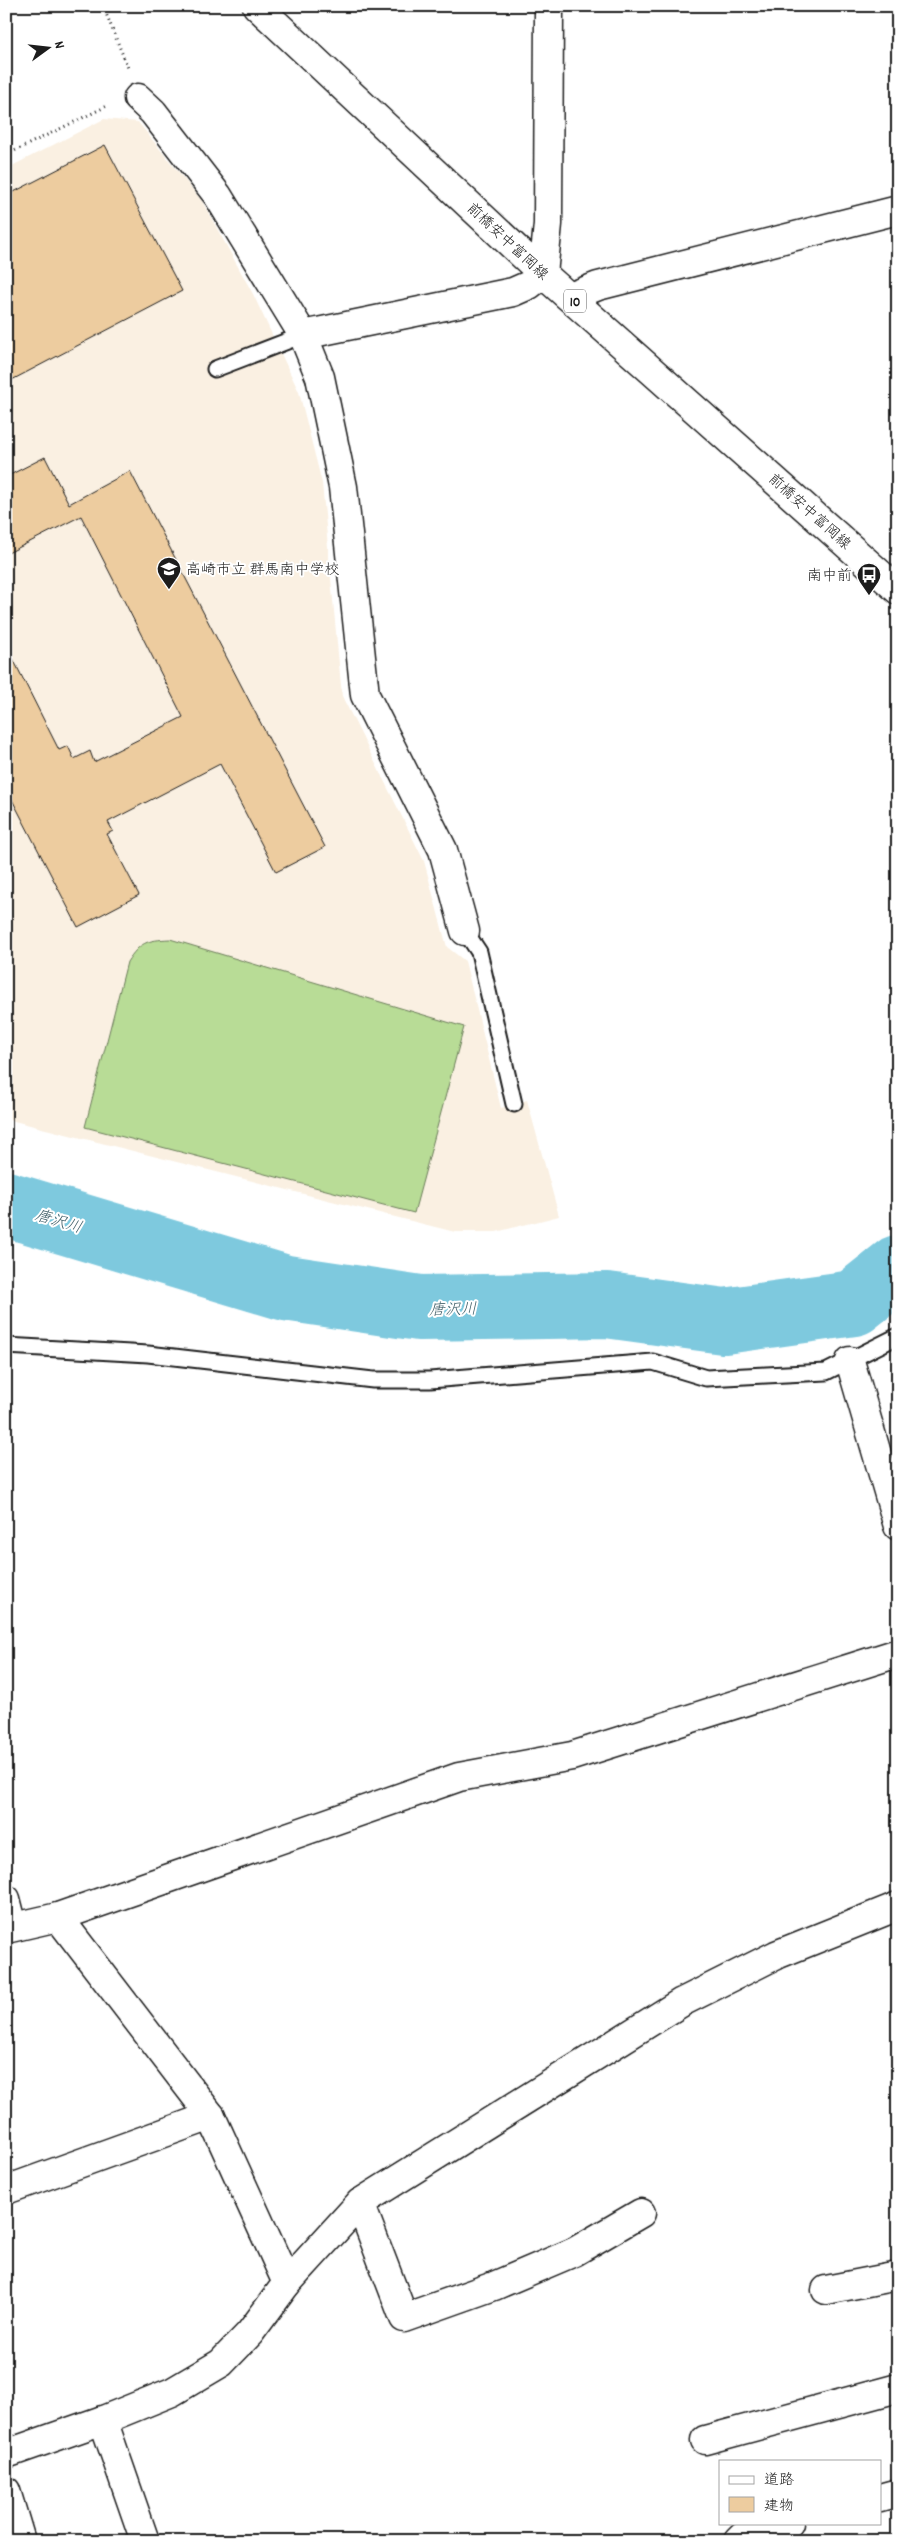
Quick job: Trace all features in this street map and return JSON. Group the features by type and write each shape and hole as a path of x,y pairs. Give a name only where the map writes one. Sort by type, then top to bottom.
{"street":[{"name":"前橋安中富岡線","path":"258,6 543,274 898,590"},
{"path":"303,336 513,292 529,285 543,274 548,224 549,6"},
{"path":"138,98 153,112 218,196 303,336 320,377 343,487 365,695 444,850 465,931"},
{"path":"570,297 598,286 898,210"},
{"path":"850,1361 898,1526"},
{"path":"6,1898 10,1927 58,1917 459,1777 572,1756 898,1653"},
{"path":"6,2454 103,2420 172,2392 221,2363 250,2333 287,2283 360,2203 682,2002 776,1955 898,1906"},
{"path":"58,1917 211,2116 287,2283"},
{"path":"6,2190 211,2116"},
{"path":"360,2203 404,2318 494,2286 574,2252 641,2213"},
{"path":"826,2290 898,2276"},
{"path":"705,2440 898,2388"},
{"path":"103,2420 145,2541"},
{"path":"6,2491 20,2541"},
{"path":"882,2497 898,2493"},
{"path":"738,2541 743,2536 786,2524"}],"lane":[{"path":"215,369 303,336"},
{"path":"465,931 479,952 514,1104"},
{"path":"6,1346 148,1354 372,1380 430,1380 653,1362 706,1378 826,1372 898,1336"}],"path":[{"path":"6,155 99,108 138,98 103,6"}],"shaded area":[{"name":"高崎市立 群馬南中学校","path":"104,119 138,122 202,201 253,294 299,392 322,483 342,696 424,861 447,947 465,961 501,1108 527,1100 559,1216 496,1232 455,1232 6,1119 6,169"}],"green space":[{"path":"170,939 464,1027 414,1213 85,1127 127,962 136,950 145,943"}],"building":[{"path":"105,145 182,291 6,383 6,196"},
{"path":"45,457 69,504 130,471 325,847 276,872 220,764 108,822 113,831 107,834 139,895 78,927 6,788 6,645 59,750 68,746 74,759 90,751 94,762 183,717 81,516 6,554 6,477"}],"waterway":[{"name":"唐沢川","path":"6,1204 286,1288 420,1308 607,1305 724,1321 854,1303 898,1268"}],"place":[{"name":"高崎市立 群馬南中学校","path":"169,590"},
{"name":"南中前","path":"869,596"}]}
